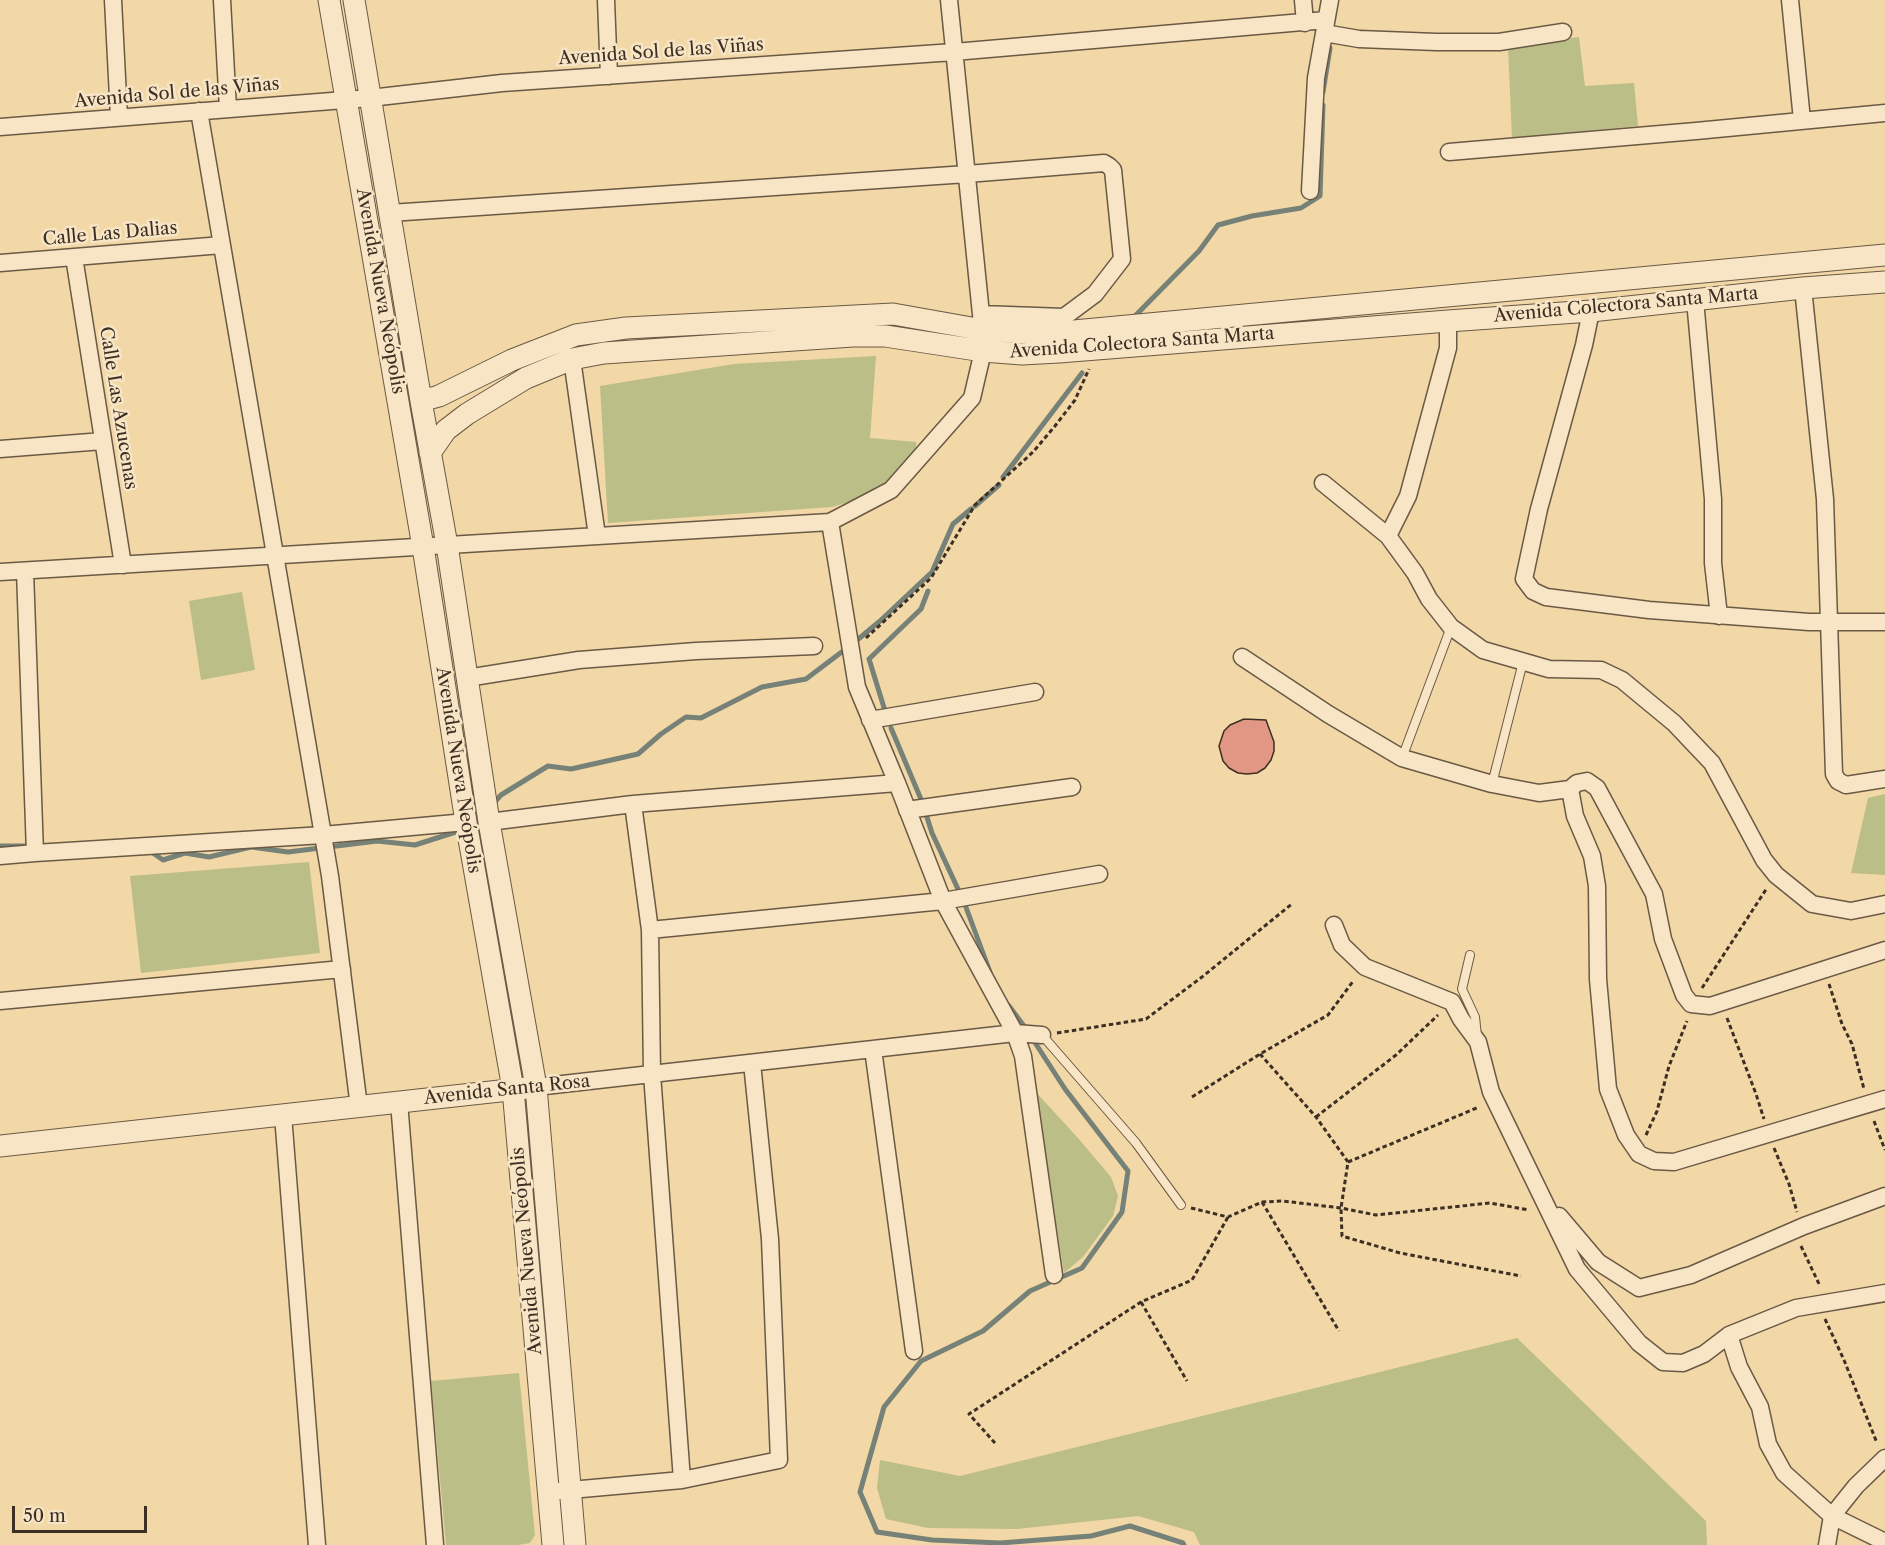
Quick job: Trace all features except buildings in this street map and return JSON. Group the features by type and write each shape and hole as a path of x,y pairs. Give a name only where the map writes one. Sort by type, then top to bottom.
{"street":[{"path":"113,0 118,117"},
{"path":"222,0 228,109"},
{"name":"Avenida Nueva Neópolis","path":"329,0 423,547 466,822 513,1089 553,1545"},
{"name":"Avenida Nueva Neópolis","path":"354,0 447,546 489,822 536,1087 575,1545"},
{"path":"606,0 609,76"},
{"path":"0,572 830,522 891,490 972,398 982,332 949,0"},
{"path":"1303,0 1305,23"},
{"path":"1310,191 1316,78 1330,0"},
{"path":"1790,0 1802,120"},
{"name":"Avenida Sol de las Viñas","path":"0,127 370,98 502,83 954,52 1305,23 1325,27 1359,39 1436,42 1498,42 1563,32"},
{"path":"199,111 323,835 359,1107"},
{"path":"1449,152 1885,113"},
{"path":"390,213 1104,163 1113,170 1122,259 1095,294 1064,317 982,332"},
{"name":"Calle Las Dalias","path":"0,263 222,245"},
{"name":"Avenida Colectora Santa Marta","path":"430,453 446,430 467,414 526,378 572,359 604,353 854,336 982,332 1042,334 1885,255"},
{"name":"Calle Las Azucenas","path":"74,257 123,565"},
{"name":"Avenida Colectora Santa Marta","path":"421,401 439,396 512,360 576,335 626,328 893,314 982,332 1022,354 1591,311 1803,288 1885,282"},
{"path":"1803,288 1826,499 1834,774 1838,781 1846,785 1885,779"},
{"path":"1695,300 1713,499 1713,563 1719,616"},
{"path":"1591,311 1584,345 1539,509 1524,579 1533,591 1546,597 1649,610 1828,623 1885,622"},
{"path":"1388,536 1408,496 1448,348 1448,321"},
{"path":"572,359 597,536"},
{"path":"0,449 103,441"},
{"path":"1323,483 1388,536 1415,573 1429,599 1451,627 1483,650 1549,669 1601,670 1622,680 1674,723 1712,763 1764,860 1776,875 1812,904 1851,911 1885,904"},
{"path":"830,522 857,687 943,900 1015,1033 1023,1056 1054,1275"},
{"path":"25,571 35,853"},
{"path":"467,678 579,660 696,651 814,646"},
{"path":"1242,657 1328,714 1402,758 1492,784 1539,793 1570,789 1577,783 1587,782 1597,788 1654,894 1663,939 1684,995 1692,1004 1710,1006 1885,950"},
{"path":"870,720 1035,692"},
{"path":"489,822 633,804 897,783"},
{"path":"907,810 1072,787"},
{"path":"1570,789 1575,816 1592,856 1597,886 1598,979 1608,1089 1626,1135 1639,1154 1654,1161 1674,1162 1877,1102"},
{"path":"633,804 650,930 652,1074 682,1480"},
{"path":"0,856 323,835 466,822"},
{"path":"650,930 943,900 1099,874"},
{"path":"1334,925 1342,945 1365,967 1452,1002 1478,1042 1491,1092 1576,1269 1639,1343 1663,1362 1683,1363 1704,1354 1729,1335 1796,1308 1885,1293"},
{"path":"0,1001 342,969"},
{"name":"Avenida Santa Rosa","path":"0,1146 1015,1033 1042,1035"},
{"path":"873,1049 914,1351"},
{"path":"548,1492 682,1480 779,1460 770,1239 752,1063"},
{"path":"399,1102 435,1545"},
{"path":"283,1115 317,1545"},
{"path":"1548,1207 1598,1262 1639,1288 1692,1275 1804,1226 1885,1196"},
{"path":"1729,1335 1739,1367 1760,1407 1768,1444 1784,1473 1832,1516 1885,1542"},
{"path":"1827,1545 1832,1516 1856,1486 1885,1458"}],"lane":[{"path":"1402,758 1451,627"},
{"path":"1492,784 1524,662"},
{"path":"1470,955 1462,988 1475,1017 1478,1042"},
{"path":"1042,1035 1136,1143 1181,1205"}],"path":[{"path":"851,652 931,578 975,505 1033,452 1075,400 1098,350"},
{"path":"1639,1154 1658,1111 1669,1066 1687,1024 1692,1004 1776,875"},
{"path":"1042,1035 1146,1019 1293,903"},
{"path":"1192,1097 1328,1015 1365,967"},
{"path":"1822,969 1877,1102 1885,1150"},
{"path":"1316,1117 1396,1055 1452,1002"},
{"path":"1260,1054 1316,1117 1348,1162 1341,1208 1342,1236 1400,1253 1521,1276"},
{"path":"1348,1162 1495,1101"},
{"path":"995,1443 969,1414 1141,1302 1192,1280 1228,1217 1262,1202 1341,1208 1376,1215 1490,1203 1548,1207"},
{"path":"1262,1202 1339,1331"},
{"path":"1181,1205 1228,1217"},
{"path":"1141,1302 1187,1381"}],"green space":[{"path":"1579,37 1585,86 1634,83 1638,126 1512,138 1508,46"},
{"path":"876,356 870,438 916,442 917,463 879,493 832,507 608,523 600,386 734,364"},
{"path":"242,592 255,670 201,680 189,601"},
{"path":"1885,794 1885,875 1851,873 1868,798"},
{"path":"309,862 320,953 141,973 130,876"},
{"path":"1034,1090 1111,1177 1118,1196 1113,1216 1083,1257 1064,1273"},
{"path":"1517,1338 1706,1521 1707,1545 1200,1545 1194,1532 1138,1516 1017,1529 928,1528 886,1519 877,1488 880,1460 960,1476"},
{"path":"519,1373 535,1535 530,1543 518,1545 446,1545 431,1381"}],"waterway":[{"path":"1323,92 1330,48"},
{"path":"1132,319 1199,251 1218,225 1252,216 1301,208 1320,196 1323,105"},
{"path":"1003,477 1082,373"},
{"path":"975,506 999,485"},
{"path":"856,641 932,572 953,524 971,509"},
{"path":"886,714 869,659 921,609 928,591"},
{"path":"493,804 501,795 548,766 571,769 638,754 686,717 701,718 762,687 806,679 843,651"},
{"path":"891,728 923,804"},
{"path":"926,814 932,833 964,902 990,972"},
{"path":"150,851 163,860 185,853 209,857 251,847 288,852 377,841 415,845 462,830"},
{"path":"0,846 31,846"},
{"path":"1009,1006 1027,1030"},
{"path":"1032,1038 1065,1089 1128,1171 1122,1212 1082,1268 1030,1291 983,1331 921,1361 884,1407 860,1492 877,1532 932,1540 1000,1543 1091,1536 1130,1526 1184,1545"}]}
